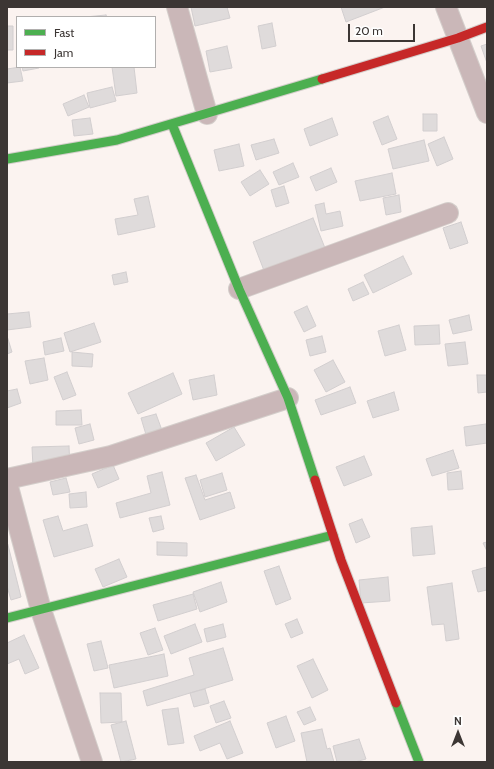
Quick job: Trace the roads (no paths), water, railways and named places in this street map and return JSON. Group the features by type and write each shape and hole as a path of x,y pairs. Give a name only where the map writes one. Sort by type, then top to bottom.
{"street":[{"path":"177,7 207,114"},
{"path":"446,7 487,113"},
{"path":"7,159 117,140 458,38 487,27"},
{"path":"172,124 239,289 288,398 341,560 419,762"},
{"path":"239,289 448,213"},
{"path":"7,479 111,456 288,398"},
{"path":"7,483 41,610 92,762"},
{"path":"7,618 333,535"}]}
